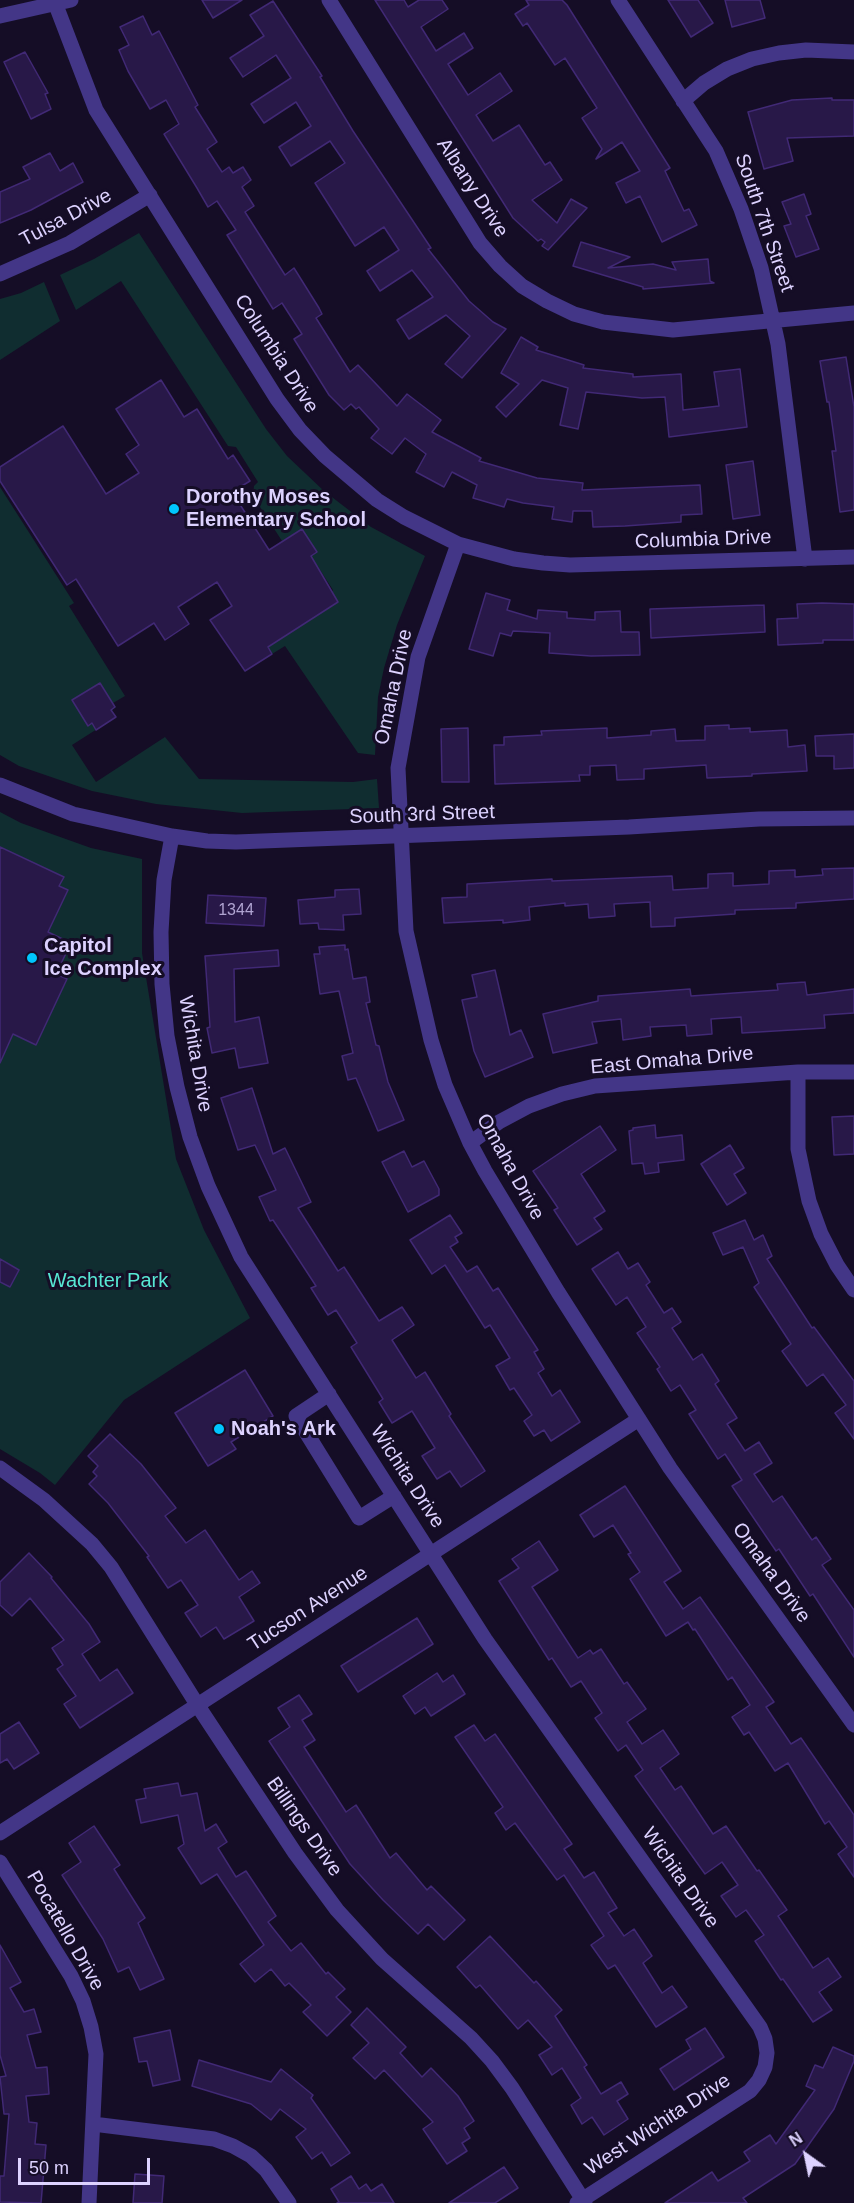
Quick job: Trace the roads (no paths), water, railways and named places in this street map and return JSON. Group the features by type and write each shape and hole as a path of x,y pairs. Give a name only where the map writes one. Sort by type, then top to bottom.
{"street":[{"path":"0,16 71,0"},
{"name":"Albany Drive","path":"329,0 480,243 500,266 547,302 574,314 603,322 673,330 854,313"},
{"name":"South 7th Street","path":"618,0 716,151 741,209 761,268 774,321 805,559"},
{"name":"Columbia Drive","path":"55,2 96,110 277,399 300,430 350,479 377,500 404,517 458,544 514,559 570,565 854,557"},
{"path":"683,101 704,83 727,69 752,59 778,52 806,50 854,52"},
{"name":"Tulsa Drive","path":"0,274 70,243 150,195"},
{"name":"Omaha Drive","path":"458,544 418,657 398,768 406,931 431,1040 445,1085 470,1143 558,1292 670,1468 854,1725"},
{"name":"South 3rd Street","path":"0,784 73,814 172,836 207,841 266,843 759,819 854,818"},
{"name":"Wichita Drive","path":"172,836 163,891 161,932 162,984 167,1036 190,1137 208,1186 241,1257 492,1649 760,2027 767,2053 765,2067 759,2080"},
{"path":"798,1072 798,1149 809,1201 821,1234 837,1265 854,1290"},
{"name":"East Omaha Drive","path":"470,1143 499,1122 530,1106 562,1094 595,1086 798,1072 854,1072"},
{"path":"329,1394 296,1416 359,1518 394,1496"},
{"name":"Tucson Avenue","path":"0,1833 639,1419"},
{"name":"Billings Drive","path":"0,1468 44,1500 92,1544 111,1567 198,1706 295,1853 337,1910 382,1959 471,2038 492,2061 512,2088 581,2202"},
{"name":"Pocatello Drive","path":"0,1862 71,1976 92,2027 96,2054 89,2203"},
{"name":"West Wichita Drive","path":"581,2202 750,2091 759,2080"},
{"path":"93,2124 214,2139 233,2146 251,2156 266,2170 289,2203"}],"place":[{"name":"Dorothy Moses Elementary School","path":"174,509"},
{"name":"Capitol Ice Complex","path":"32,958"},
{"name":"Noah's Ark","path":"219,1429"}],"park label":[{"name":"Wachter Park","path":"108,1281"}]}
